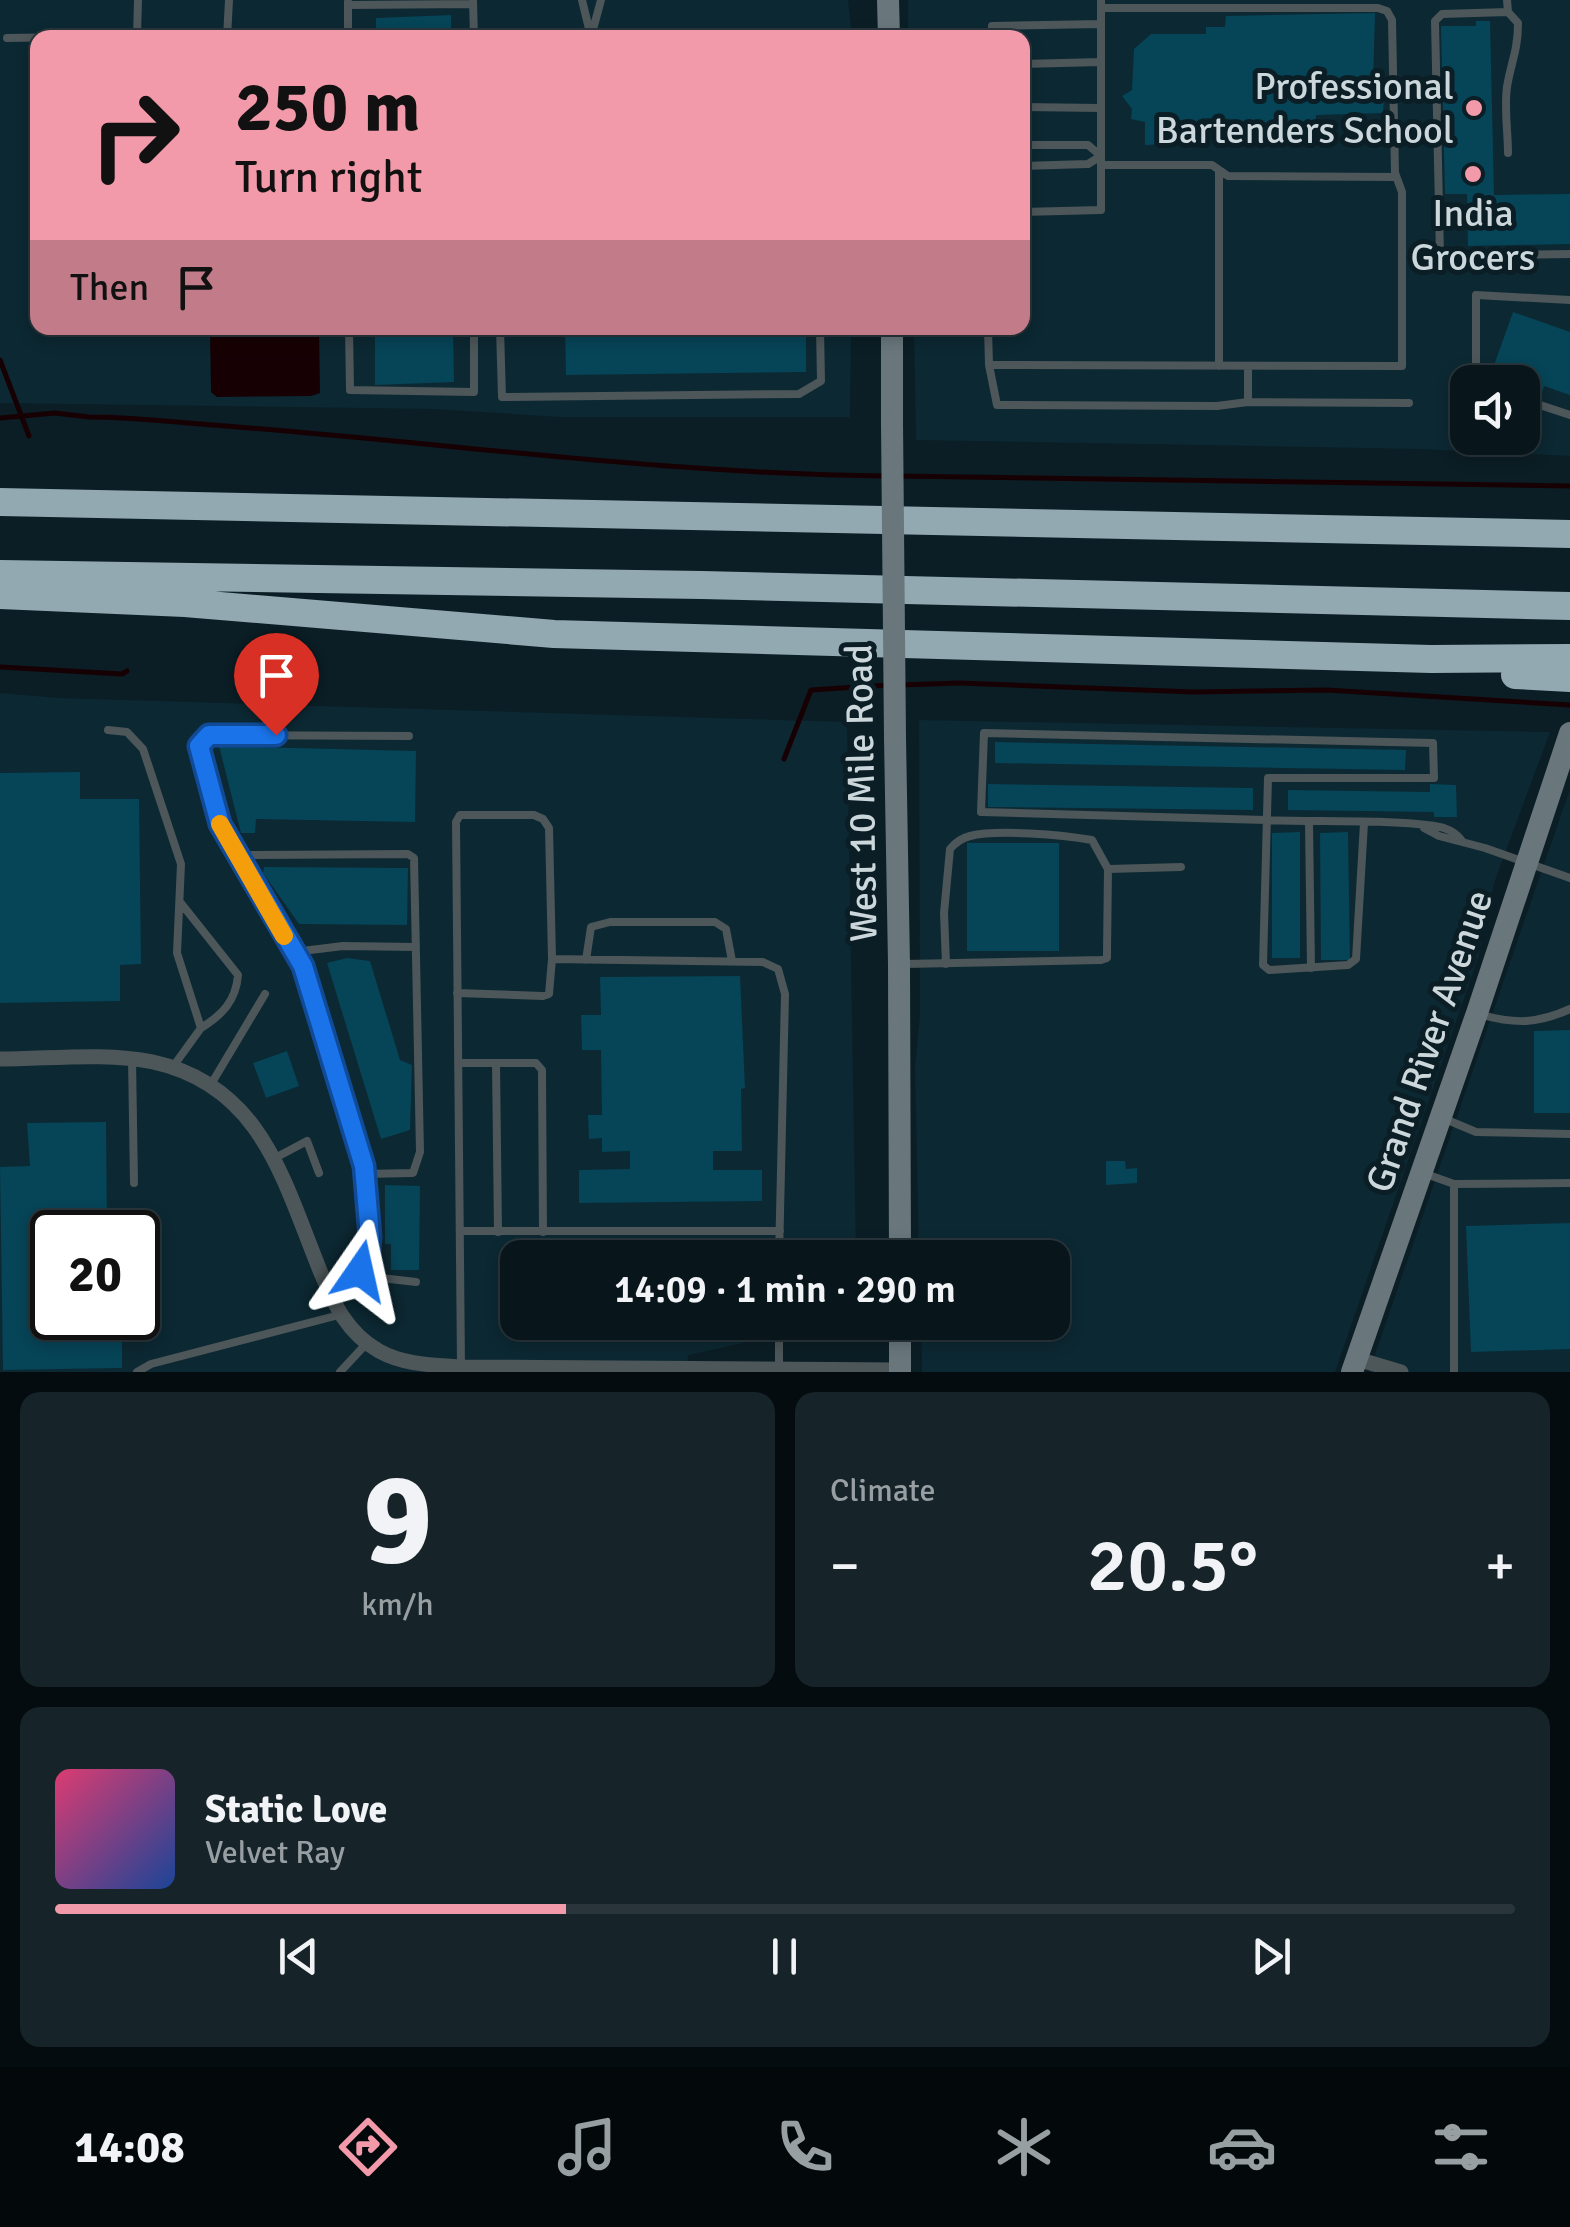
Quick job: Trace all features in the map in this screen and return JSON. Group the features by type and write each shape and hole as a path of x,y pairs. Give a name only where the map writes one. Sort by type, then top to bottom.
{"highway":[{"path":"0,502 1570,534"},
{"path":"0,574 702,585 1570,606"},
{"path":"0,595 185,603 554,634 1431,658 1570,658"},
{"path":"1431,658 1470,673 1570,678"}],"main road":[{"path":"888,0 889,30"},
{"name":"West 10 Mile Road","path":"892,335 900,1240"},
{"name":"Grand River Avenue","path":"1355,1366 1478,1014 1569,737"},
{"path":"900,1340 900,1371"}],"street":[{"path":"0,1060 132,1060 172,1068 210,1086 245,1114 275,1158 340,1315 395,1366 900,1371"},
{"path":"1355,1366 1401,1372"}],"lane":[{"path":"136,30 138,0"},
{"path":"226,30 228,0"},
{"path":"582,0 589,30"},
{"path":"593,30 602,0"},
{"path":"1508,0 1508,12 1518,22 1517,54 1507,85 1508,154"},
{"path":"348,30 348,2 473,2 474,30"},
{"path":"989,365 1402,366 1402,192 1396,177 1392,20 1378,8 1102,4 1102,210 1030,212"},
{"path":"1508,12 1442,14 1435,20 1440,256 1570,254"},
{"path":"992,30 992,26 1100,24"},
{"path":"6,38 30,38"},
{"path":"1030,64 1100,62"},
{"path":"1030,106 1101,108"},
{"path":"1030,144 1088,145 1101,160"},
{"path":"1030,166 1101,160 1212,165 1228,176 1396,177"},
{"path":"1219,170 1220,366"},
{"path":"1476,365 1476,295 1570,300"},
{"path":"349,335 350,390 474,392 474,335"},
{"path":"500,335 502,397 799,394 821,381 820,335"},
{"path":"988,335 992,394 997,405 1409,403"},
{"path":"1248,366 1248,402"},
{"path":"1540,405 1570,415"},
{"path":"108,730 127,732 143,750 181,864 177,952 201,1028"},
{"path":"1364,824 1356,959 1348,965 1270,970 1262,964 1266,820 1268,778 1434,778 1433,743 984,734 981,812 1266,820 1422,826 1442,828 1458,834 1462,841 1570,878"},
{"path":"328,1288 360,1271 368,1262 370,1237 364,1174 303,966 220,824 199,746 209,735 409,736"},
{"path":"458,993 549,994 549,828 543,819 534,815 460,815 456,822 460,1367"},
{"path":"1308,822 1311,968"},
{"path":"900,964 946,964 1061,962 1106,958 1108,869 1092,840 1059,835 969,836 956,843 950,850 944,913 946,964"},
{"path":"237,855 408,854 414,858 420,1152 414,1172 364,1174"},
{"path":"1108,869 1181,866"},
{"path":"172,1068 201,1028 220,1016 232,1000 238,975 180,902"},
{"path":"586,960 591,927 610,922 716,922 726,930 732,961"},
{"path":"294,952 344,946 416,947"},
{"path":"552,960 763,962 778,969 785,994 780,1240"},
{"path":"210,1086 266,994"},
{"path":"1478,1014 1513,1024 1556,1016 1570,1009"},
{"path":"132,1060 134,1183"},
{"path":"458,1063 536,1063 542,1070 543,1232"},
{"path":"496,1063 498,1232"},
{"path":"1441,1117 1476,1132 1570,1134"},
{"path":"275,1158 307,1140 319,1173"},
{"path":"1422,1172 1454,1184 1570,1183"},
{"path":"1454,1184 1454,1372"},
{"path":"460,1231 780,1231"},
{"path":"360,1271 416,1282"},
{"path":"137,1372 151,1364 340,1315"},
{"path":"782,1340 789,1370"},
{"path":"340,1372 367,1343"}],"shaded area":[{"path":"0,0 848,0 851,30 30,30 30,335 851,335 850,417 559,417 435,409 0,403"},
{"path":"908,0 1570,0 1570,456 1540,455 1540,365 1450,365 1450,450 916,440 914,335 1030,335 1030,30 908,30"},
{"path":"210,335 319,335 320,393 217,397 211,392"},
{"path":"0,693 58,698 847,722 856,1240 500,1240 500,1340 808,1340 747,1342 688,1355 687,1372 0,1372"},
{"path":"919,720 1550,732 1494,883 1478,958 1335,1372 922,1372 921,1340 1070,1340 1070,1240 919,1240 915,1067 920,1015"},
{"path":"1570,789 1570,1372 1369,1372 1525,919"}],"building":[{"path":"1375,13 1373,86 1385,85 1383,113 1316,115 1315,137 1232,139 1231,119 1202,118 1202,143 1145,145 1145,122 1131,119 1132,109 1122,96 1132,90 1134,49 1151,34 1206,34 1206,27 1225,27 1226,16"},
{"path":"451,15 451,30 376,30 376,18"},
{"path":"1476,21 1490,21 1494,195 1570,194 1570,244 1468,246 1467,194 1445,194 1441,26 1476,26"},
{"path":"1513,312 1570,332 1570,395 1544,386 1540,396 1540,365 1494,365"},
{"path":"375,335 453,335 454,382 375,385"},
{"path":"565,335 806,335 806,372 566,375"},
{"path":"995,742 1406,750 1405,770 995,763"},
{"path":"219,746 416,751 415,822 256,819 255,833 241,833"},
{"path":"80,772 80,799 139,799 141,964 120,965 120,1001 0,1003 0,773"},
{"path":"988,784 1253,788 1253,810 988,807"},
{"path":"1430,784 1456,785 1457,817 1434,817 1434,812 1288,810 1288,790 1430,792"},
{"path":"1300,832 1300,958 1272,958 1272,833"},
{"path":"1348,832 1350,960 1321,960 1320,833"},
{"path":"967,843 1059,843 1059,951 967,951"},
{"path":"264,867 408,868 407,925 299,924 263,873"},
{"path":"347,958 370,961 400,1060 412,1065 410,1130 381,1139 327,963"},
{"path":"740,976 745,1088 741,1089 742,1151 713,1151 713,1170 762,1170 762,1201 579,1203 579,1170 630,1169 630,1151 602,1152 602,1138 589,1139 588,1115 602,1115 601,1050 582,1050 581,1015 601,1015 600,977"},
{"path":"1570,1030 1570,1113 1534,1113 1534,1031"},
{"path":"287,1051 299,1086 266,1098 253,1063"},
{"path":"106,1122 107,1210 30,1210 30,1340 122,1340 122,1368 3,1370 0,1167 30,1166 27,1123"},
{"path":"1106,1161 1125,1161 1126,1169 1137,1168 1137,1183 1106,1185"},
{"path":"385,1185 420,1186 419,1270 391,1270 391,1244 385,1244"},
{"path":"1570,1223 1570,1349 1471,1352 1466,1226"}],"waterway":[{"path":"0,360 29,436"},
{"path":"0,418 55,413 639,464 887,476"},
{"path":"898,476 1570,486"},
{"path":"0,667 122,674 127,671"},
{"path":"899,685 960,683 1194,692 1327,690 1570,705"},
{"path":"784,759 811,690 888,685"}],"slow traffic":[{"path":"220,824 284,936"}],"place":[{"name":"Professional Bartenders School","path":"1474,108"},
{"name":"India Grocers","path":"1473,174"}],"route":[{"path":"276,735 209,735 199,746 220,824 303,966 364,1166 370,1237 368,1262 360,1271"}]}
